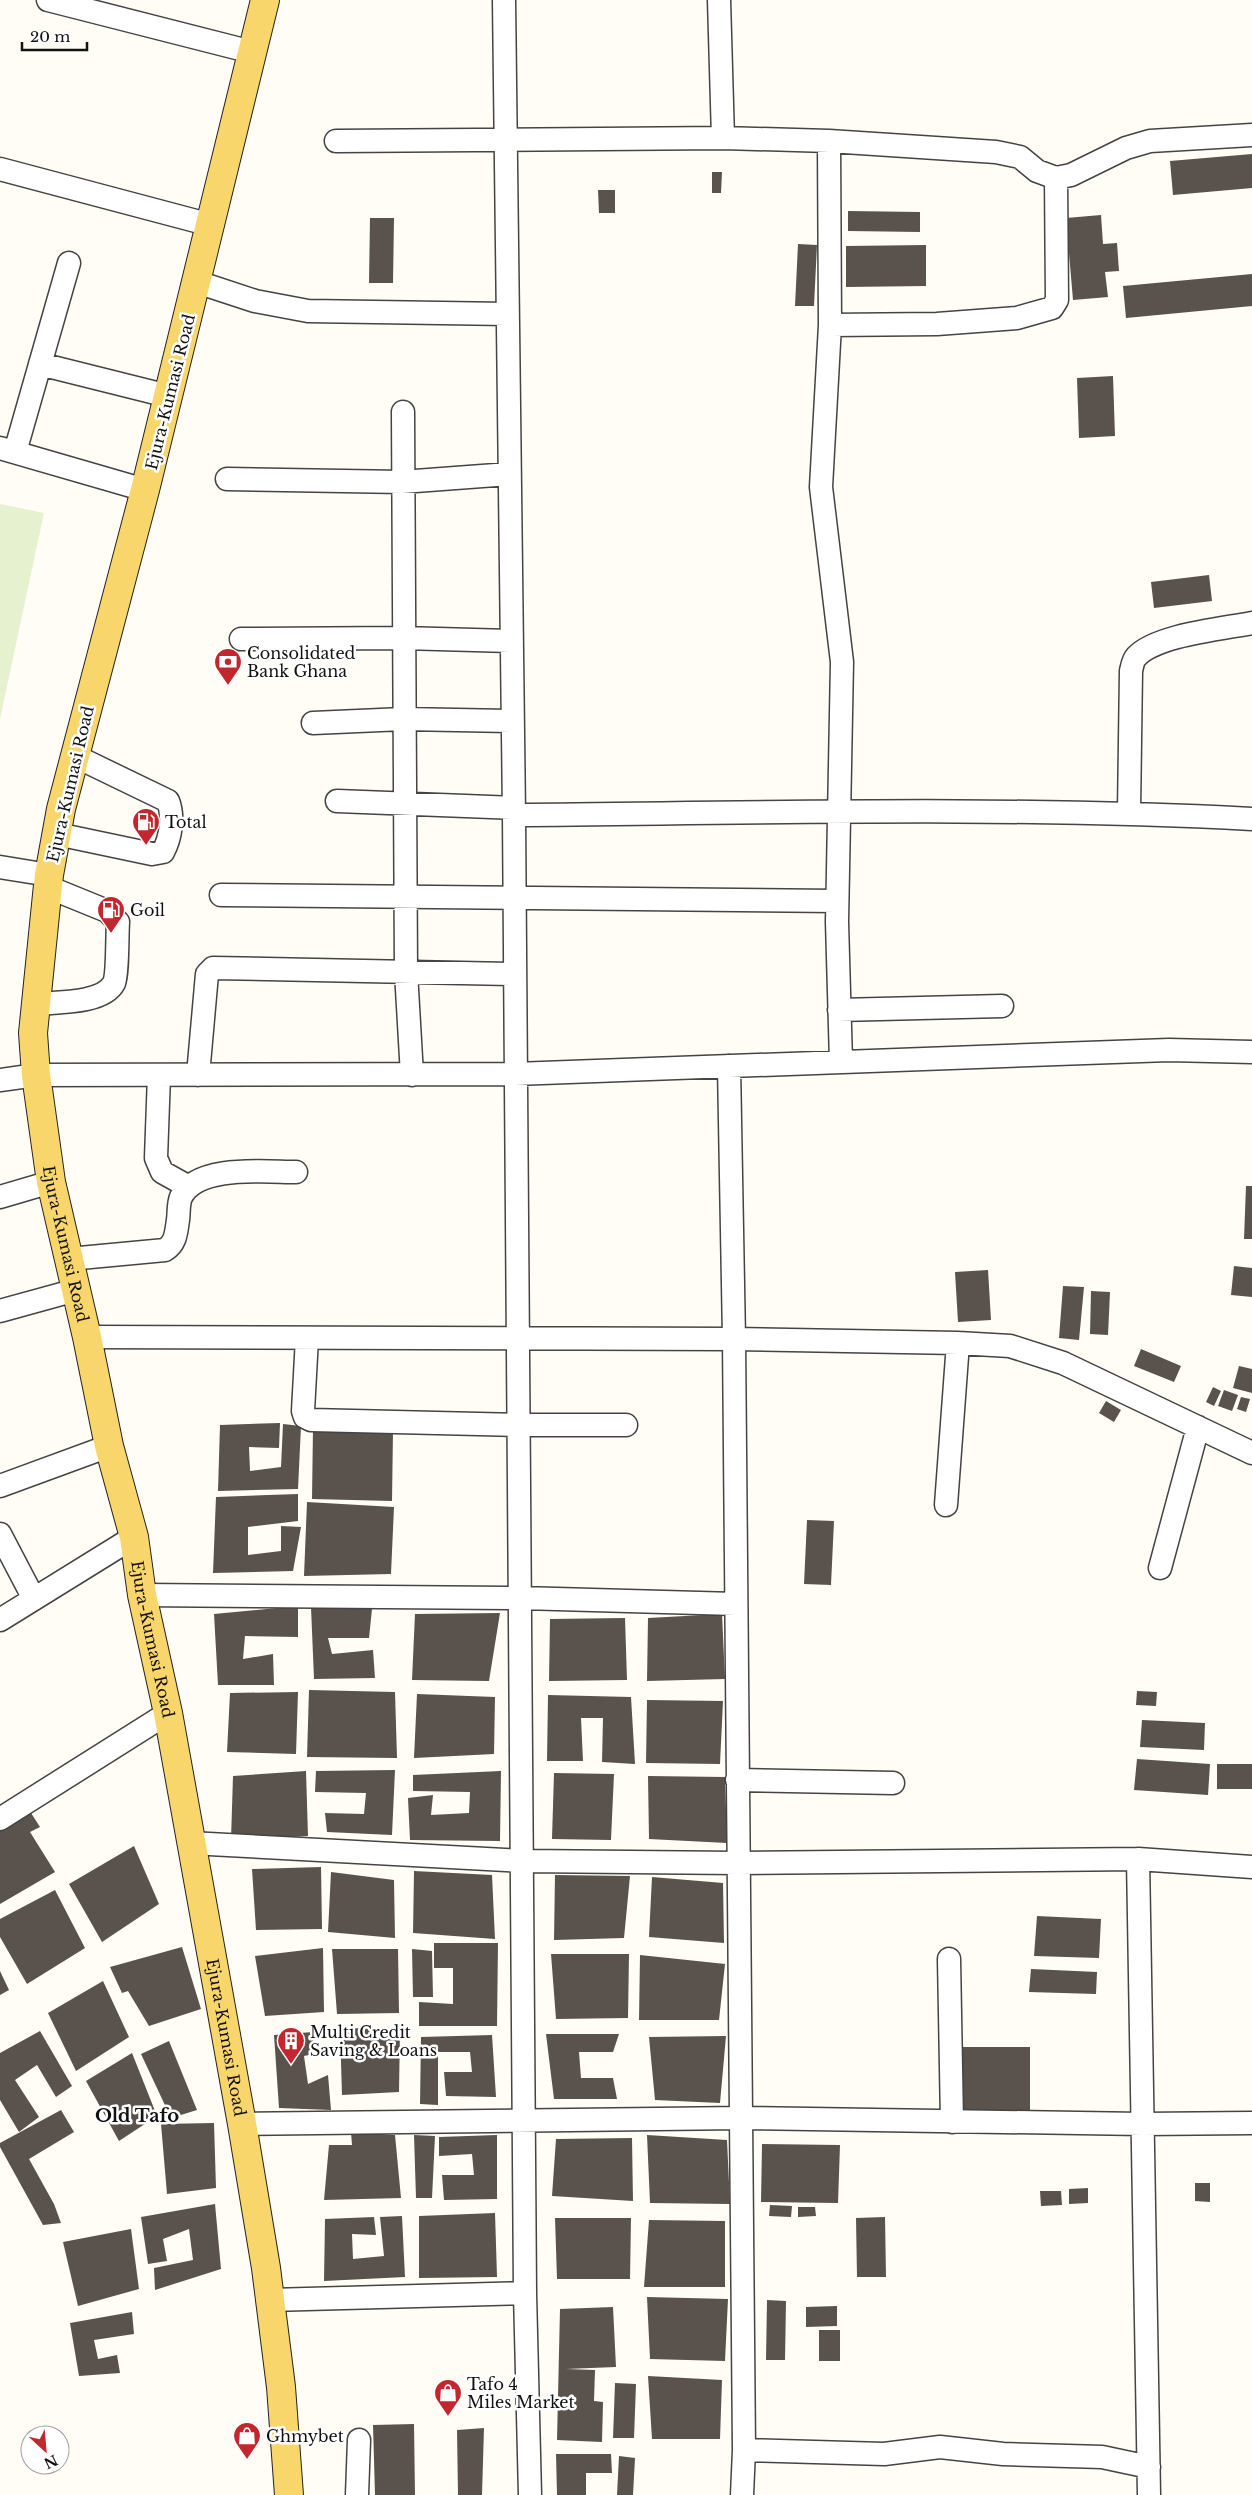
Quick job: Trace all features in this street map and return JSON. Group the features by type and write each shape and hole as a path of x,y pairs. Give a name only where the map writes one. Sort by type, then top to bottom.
{"main road":[{"name":"Ejura-Kumasi Road","path":"265,0 211,226 145,490 75,756 57,834 49,881 33,1033 36,1076 51,1182 109,1446 134,1537 142,1595 168,1713 242,2124 270,2300 281,2387 289,2495"}],"street":[{"path":"48,0 252,52"},
{"path":"504,0 519,1339 518,1425 521,1598 525,2293 530,2495"},
{"path":"719,0 723,138"},
{"path":"336,141 723,138 829,142 996,152 1020,157 1037,171 1056,178 1072,175 1126,148 1150,142 1252,135"},
{"path":"829,142 830,325 821,487 842,662 837,901 840,1062"},
{"path":"0,169 211,226"},
{"path":"830,325 937,324 1017,318 1052,308 1057,300 1056,178"},
{"path":"69,263 40,364 7,450 145,490"},
{"path":"197,282 255,302 308,311 507,314"},
{"path":"40,364 168,396"},
{"path":"403,412 402,719 406,972 412,1075"},
{"path":"227,478 402,482 509,474"},
{"path":"1129,812 1131,671 1134,658 1146,648 1165,640 1252,623"},
{"path":"241,638 402,638 510,641"},
{"path":"313,723 402,719 511,721"},
{"path":"57,834 152,854 163,852 168,843 172,810 168,801 75,756"},
{"path":"337,801 514,811 1129,812 1252,819"},
{"path":"0,867 49,881 107,912 118,922 115,982 107,992 91,999 35,1004"},
{"path":"221,895 405,895 837,901"},
{"path":"198,1075 207,974 213,968 514,974"},
{"path":"839,1010 1002,1006"},
{"path":"0,1080 36,1076 515,1074 1169,1050 1252,1052"},
{"path":"729,1066 734,1339 744,2450 742,2495"},
{"path":"159,1075 156,1158 162,1172 189,1187"},
{"path":"68,1260 164,1250 172,1246 176,1237 181,1198 189,1187 221,1172 296,1172"},
{"path":"0,1196 51,1182"},
{"path":"0,1311 76,1290"},
{"path":"86,1337 734,1339 958,1343 1010,1346 1064,1363 1252,1453"},
{"path":"307,1338 303,1410 305,1417 311,1420 518,1425 626,1425"},
{"path":"946,1506 958,1343"},
{"path":"1160,1568 1198,1427"},
{"path":"0,1486 109,1446"},
{"path":"0,1534 34,1599"},
{"path":"0,1620 134,1537"},
{"path":"142,1595 521,1598 735,1604"},
{"path":"0,1819 168,1713"},
{"path":"737,1780 892,1783"},
{"path":"190,1843 522,1861 738,1863 1138,1859 1252,1867"},
{"path":"1138,1859 1149,2495"},
{"path":"949,1959 952,2122"},
{"path":"242,2124 741,2118 1142,2124 1252,2123"},
{"path":"270,2300 525,2293"},
{"path":"357,2495 359,2440"},
{"path":"744,2450 884,2454 940,2447 1003,2454 1102,2457 1149,2467"}],"green space":[{"path":"0,504 44,513 0,719"}],"building":[{"path":"1252,154 1252,188 1173,195 1170,161"},
{"path":"712,172 722,172 721,193 712,193"},
{"path":"598,190 615,190 615,213 599,213"},
{"path":"848,211 920,212 920,232 848,231"},
{"path":"1101,215 1103,244 1117,243 1119,271 1105,272 1108,297 1073,300 1066,218"},
{"path":"370,218 394,218 393,283 369,283"},
{"path":"798,244 817,245 814,306 795,306"},
{"path":"926,245 926,286 846,287 846,246"},
{"path":"1252,274 1252,306 1126,318 1123,286"},
{"path":"1113,376 1115,436 1079,438 1077,378"},
{"path":"1209,575 1212,601 1154,608 1151,582"},
{"path":"1246,1186 1252,1186 1252,1239 1244,1239"},
{"path":"1234,1266 1252,1268 1252,1297 1231,1295"},
{"path":"988,1270 991,1320 958,1322 955,1272"},
{"path":"1063,1286 1084,1287 1079,1340 1059,1338"},
{"path":"1091,1291 1110,1292 1108,1335 1090,1334"},
{"path":"1141,1349 1181,1366 1174,1382 1134,1366"},
{"path":"1239,1366 1252,1369 1252,1393 1233,1388"},
{"path":"1213,1387 1221,1391 1214,1406 1206,1402"},
{"path":"1224,1390 1238,1395 1232,1411 1218,1406"},
{"path":"1241,1397 1250,1399 1246,1412 1237,1409"},
{"path":"1106,1401 1121,1410 1114,1422 1099,1413"},
{"path":"280,1423 279,1448 249,1447 250,1471 281,1467 283,1424 301,1426 298,1489 218,1491 220,1425"},
{"path":"313,1427 393,1430 392,1501 312,1499"},
{"path":"298,1494 298,1521 248,1527 248,1555 281,1551 281,1526 301,1527 293,1571 213,1573 216,1497"},
{"path":"307,1502 394,1507 391,1574 304,1576"},
{"path":"807,1520 834,1521 831,1585 804,1584"},
{"path":"298,1606 298,1637 245,1636 243,1659 273,1654 274,1685 218,1685 214,1614"},
{"path":"311,1607 372,1609 369,1638 328,1638 332,1654 373,1650 375,1678 314,1679"},
{"path":"500,1613 489,1681 412,1680 415,1614"},
{"path":"722,1614 725,1679 647,1681 648,1618"},
{"path":"625,1618 627,1680 549,1681 550,1619"},
{"path":"309,1690 395,1692 397,1758 307,1757"},
{"path":"1137,1691 1157,1692 1156,1706 1136,1705"},
{"path":"298,1692 296,1754 227,1752 230,1693"},
{"path":"417,1694 495,1697 494,1754 414,1758"},
{"path":"548,1695 631,1697 635,1764 602,1762 603,1718 581,1718 583,1761 547,1761"},
{"path":"647,1700 723,1701 720,1764 646,1763"},
{"path":"1142,1720 1205,1723 1204,1750 1140,1747"},
{"path":"1137,1759 1210,1764 1208,1795 1134,1790"},
{"path":"1217,1764 1252,1764 1252,1789 1217,1789"},
{"path":"395,1770 392,1835 327,1832 325,1813 364,1814 366,1793 315,1792 316,1771"},
{"path":"306,1771 308,1836 231,1840 233,1776"},
{"path":"501,1771 500,1841 410,1840 408,1798 433,1795 431,1815 469,1813 470,1792 413,1791 413,1775"},
{"path":"554,1773 614,1774 611,1840 552,1839"},
{"path":"648,1776 725,1777 727,1843 649,1839"},
{"path":"31,1813 40,1827 30,1832 55,1872 0,1904 0,1831"},
{"path":"134,1846 159,1904 102,1942 69,1884"},
{"path":"321,1867 322,1929 256,1930 252,1869"},
{"path":"414,1871 492,1875 495,1939 413,1933"},
{"path":"331,1872 394,1880 395,1938 328,1932"},
{"path":"555,1875 630,1876 624,1938 554,1940"},
{"path":"652,1877 723,1883 724,1943 649,1937"},
{"path":"55,1890 85,1948 27,1984 0,1937 0,1919"},
{"path":"1037,1916 1101,1919 1099,1958 1034,1956"},
{"path":"434,1943 498,1943 497,2026 419,2026 419,2002 453,2004 453,1968 434,1968"},
{"path":"182,1947 201,2009 149,2026 128,1991 122,1993 110,1967"},
{"path":"323,1948 324,2012 265,2016 255,1956"},
{"path":"332,1949 398,1949 399,2013 337,2014"},
{"path":"412,1949 432,1951 433,1997 413,1997"},
{"path":"551,1954 629,1954 628,2018 556,2019"},
{"path":"640,1955 725,1964 719,2020 639,2020"},
{"path":"1031,1969 1097,1972 1096,1994 1029,1992"},
{"path":"0,1971 9,1990 0,1995"},
{"path":"103,1981 129,2037 76,2071 48,2013"},
{"path":"340,2028 400,2029 399,2092 342,2095"},
{"path":"40,2031 72,2086 56,2097 37,2065 15,2080 39,2117 19,2132 0,2100 0,2053"},
{"name":"Multi Credit Saving & Loans","path":"313,2032 314,2054 304,2056 308,2084 328,2075 331,2110 279,2108 274,2035"},
{"path":"546,2034 619,2034 613,2052 579,2052 581,2078 613,2078 617,2099 554,2099"},
{"path":"492,2035 496,2097 446,2096 444,2072 472,2072 470,2052 438,2052 438,2105 420,2104 421,2037"},
{"path":"726,2036 720,2103 655,2100 649,2037"},
{"path":"169,2041 197,2110 171,2118 141,2054"},
{"path":"963,2047 1030,2047 1030,2113 962,2113"},
{"path":"132,2053 157,2116 119,2141 86,2081"},
{"path":"61,2110 74,2132 29,2159 54,2204 61,2223 43,2225 0,2147 0,2143"},
{"path":"214,2123 216,2188 167,2194 161,2124"},
{"path":"351,2132 395,2135 401,2198 324,2200 329,2145 352,2145"},
{"path":"414,2135 435,2136 432,2198 416,2198"},
{"path":"497,2135 497,2199 444,2200 442,2175 474,2175 472,2154 439,2156 439,2137"},
{"path":"647,2135 727,2140 730,2204 650,2203"},
{"path":"632,2138 633,2201 552,2196 556,2139"},
{"path":"762,2144 840,2145 838,2203 761,2202"},
{"path":"1195,2183 1210,2183 1210,2202 1195,2201"},
{"path":"1088,2188 1088,2203 1069,2204 1069,2189"},
{"path":"1040,2191 1061,2191 1062,2205 1041,2206"},
{"path":"215,2204 221,2269 155,2290 154,2268 193,2260 189,2229 163,2239 167,2261 148,2264 141,2217"},
{"path":"770,2205 792,2206 791,2217 769,2216"},
{"path":"798,2207 815,2207 816,2216 798,2217"},
{"path":"495,2213 497,2277 419,2278 419,2216"},
{"path":"402,2216 405,2277 324,2281 325,2219 374,2217 376,2235 352,2234 353,2259 384,2256 380,2217"},
{"path":"885,2217 886,2277 857,2277 856,2218"},
{"path":"555,2218 631,2218 630,2279 557,2279"},
{"path":"649,2220 725,2221 725,2287 644,2287"},
{"path":"131,2229 139,2289 78,2306 63,2242"},
{"path":"647,2297 728,2299 725,2361 650,2359"},
{"path":"767,2300 786,2301 785,2360 766,2360"},
{"path":"837,2306 837,2326 806,2327 806,2307"},
{"path":"613,2307 616,2367 566,2369 595,2370 594,2401 603,2402 602,2442 557,2440 560,2309"},
{"path":"132,2312 134,2334 94,2340 98,2359 117,2355 120,2373 79,2376 70,2323"},
{"path":"819,2330 840,2330 840,2361 819,2361"},
{"path":"648,2376 722,2380 720,2439 652,2439"},
{"path":"615,2383 636,2384 634,2438 613,2438"},
{"path":"414,2424 415,2495 375,2495 373,2425"},
{"path":"484,2428 482,2495 458,2495 457,2430"},
{"path":"556,2454 611,2454 612,2473 586,2473 586,2495 557,2495"},
{"path":"619,2456 635,2458 633,2495 617,2495"}],"place":[{"name":"Consolidated Bank Ghana","path":"228,686"},
{"name":"Total","path":"146,846"},
{"name":"Goil","path":"111,934"},
{"name":"Multi Credit Saving & Loans","path":"291,2065"},
{"name":"Tafo 4 Miles Market","path":"448,2417"},
{"name":"Ghmybet","path":"247,2460"}],"district":[{"name":"Old Tafo","path":"137,2116"}]}
